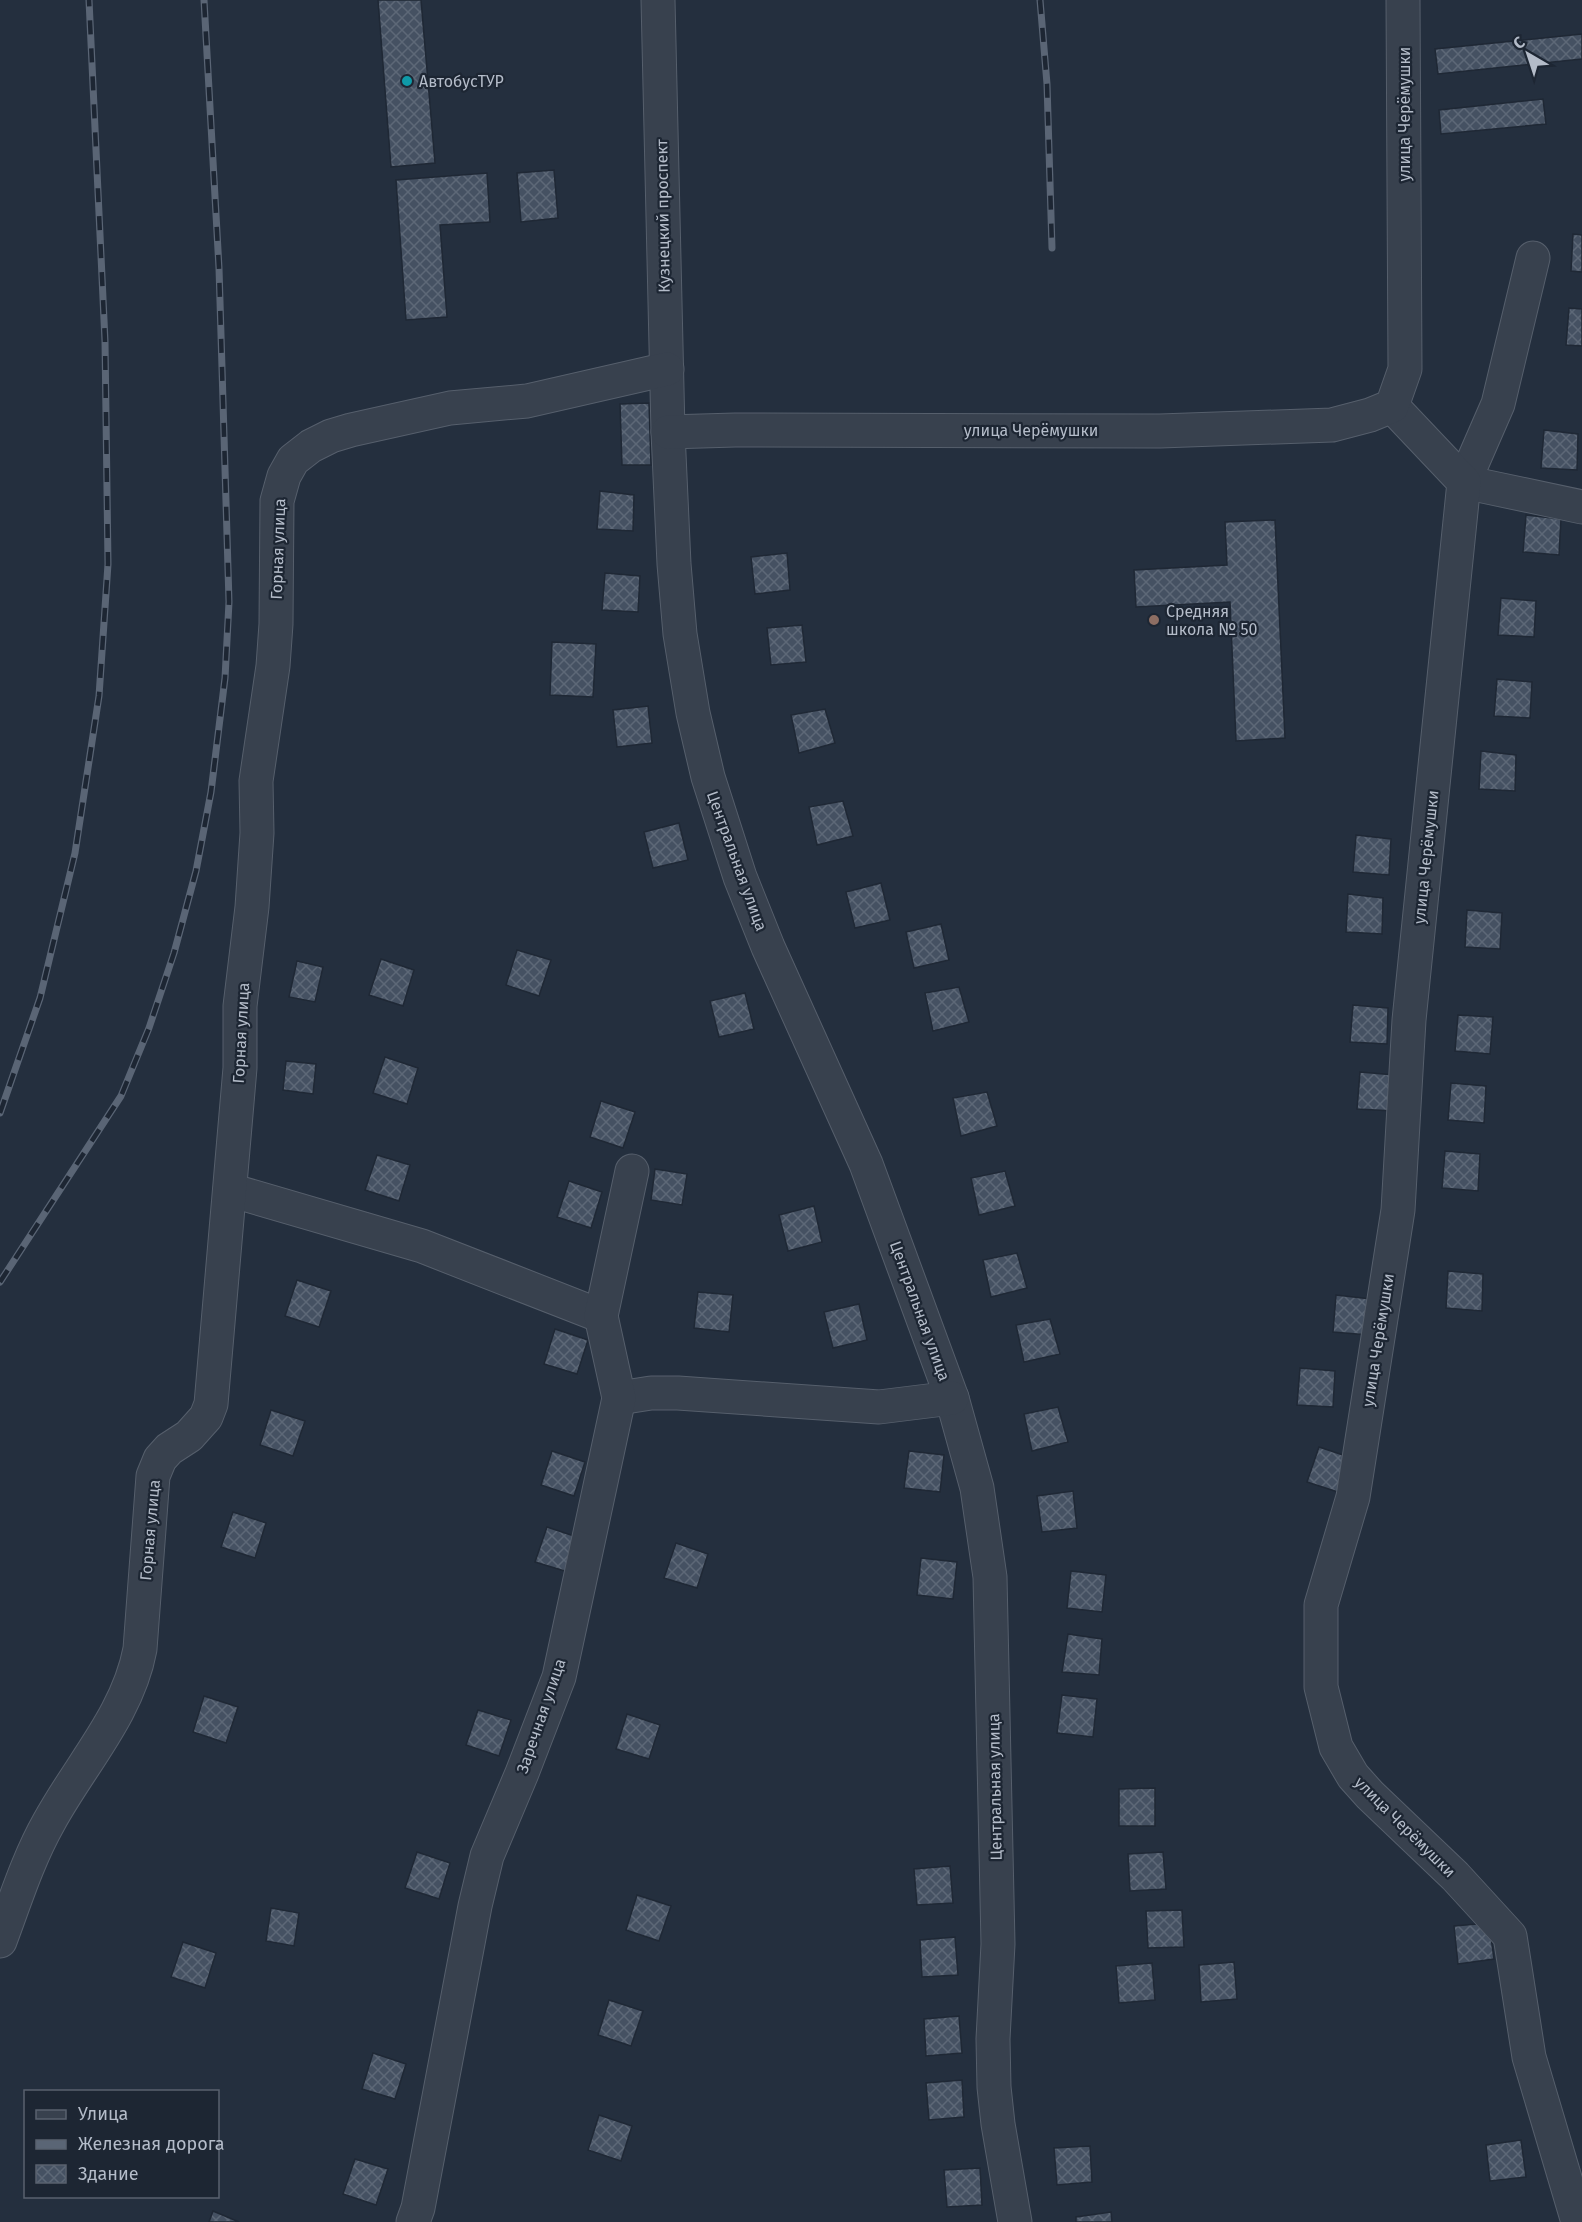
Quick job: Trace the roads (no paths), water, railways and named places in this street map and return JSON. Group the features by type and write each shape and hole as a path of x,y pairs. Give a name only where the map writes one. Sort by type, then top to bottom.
{"street":[{"name":"Кузнецкий проспект","path":"658,0 668,432"},
{"name":"улица Черёмушки","path":"668,432 735,430 1160,431 1332,425 1361,418 1392,406 1405,369 1403,0"},
{"name":"улица Черёмушки","path":"1533,258 1498,404 1464,482 1409,1020 1398,1210 1353,1497 1322,1605 1321,1687 1336,1747 1353,1776 1455,1876 1510,1936 1529,2056 1578,2222"},
{"name":"Горная улица","path":"0,1941 48,1823 114,1718 136,1672 140,1649 153,1476 160,1459 169,1449 189,1436 206,1417 211,1404 240,1068 240,1006 252,907 257,833 256,782 273,666 276,624 277,501 284,476 293,460 311,446 331,436 351,430 450,408 527,401 667,369"},
{"path":"1392,406 1464,482 1582,507"},
{"name":"Центральная улица","path":"668,432 674,564 680,634 693,713 714,798 740,877 768,947 866,1164 952,1398 977,1488 990,1577 998,1944 993,2039 994,2087 1015,2222"},
{"name":"Заречная улица","path":"413,2222 418,2208 475,1906 487,1856 559,1677 619,1398 602,1316 632,1171"},
{"path":"230,1190 422,1246 602,1316"},
{"path":"619,1398 651,1393 678,1393 879,1407 952,1398"}],"railway":[{"path":"0,1113 40,998 75,853 99,696 108,564 105,341 89,0"},
{"path":"0,1282 121,1096 149,1028 174,953 196,871 211,792 225,678 229,602 219,268 204,0"},
{"path":"1040,0 1047,84 1052,248"}],"place":[{"name":"АвтобусТУР","path":"407,81"},
{"name":"Средняя школа № 50","path":"1154,620"}]}
